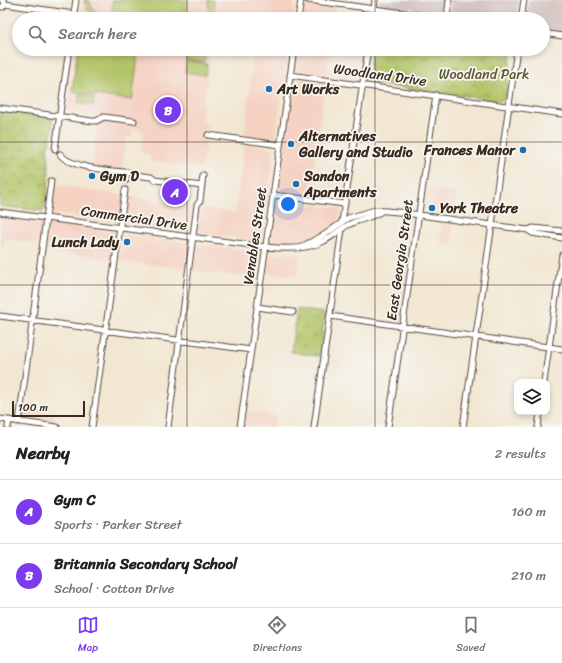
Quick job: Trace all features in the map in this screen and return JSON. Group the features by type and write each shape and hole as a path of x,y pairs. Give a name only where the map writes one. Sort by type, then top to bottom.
{"street":[{"path":"74,12 76,0"},
{"path":"299,12 301,0"},
{"path":"308,0 396,12"},
{"path":"374,9 375,0"},
{"path":"448,12 449,0"},
{"path":"522,12 524,0"},
{"path":"0,12 1,3 52,12"},
{"path":"550,34 562,36"},
{"path":"55,149 68,56"},
{"name":"Venables Street","path":"240,427 293,56"},
{"path":"342,222 367,56"},
{"path":"463,427 516,56"},
{"name":"Woodland Drive","path":"290,75 562,114"},
{"name":"East Georgia Street","path":"388,427 436,95"},
{"path":"0,108 92,121 96,121 104,117 134,121"},
{"path":"208,135 280,145"},
{"path":"60,154 62,157 82,166 127,172 151,177 155,180 202,186"},
{"path":"92,427 127,172"},
{"path":"168,427 192,238 197,205 200,202 203,175"},
{"path":"19,422 51,181"},
{"path":"273,195 345,204"},
{"path":"302,247 324,235 342,222 374,210 528,230 532,233 562,238"},
{"name":"Commercial Drive","path":"0,212 285,249 315,246 358,220 376,216 382,211"},
{"path":"528,230 533,228 562,231"},
{"path":"314,427 342,229"},
{"path":"544,379 562,255"},
{"path":"257,307 293,312"},
{"path":"0,316 251,350"},
{"path":"330,316 562,349"},
{"path":"538,427 540,415"},
{"path":"0,419 57,427"},
{"path":"8,427 9,420"}],"shaded area":[{"path":"83,0 295,0 294,12 81,12"},
{"path":"335,0 371,0 369,4 366,4"},
{"path":"379,0 446,0 444,12 426,12 414,10 413,8 409,9 382,6"},
{"path":"451,0 519,0 517,12 452,12 450,7"},
{"path":"529,0 562,0 562,33 550,30 550,12 527,12"},
{"path":"306,2 336,6 335,12 304,12"},
{"path":"75,56 210,56 201,122 208,124 202,168 151,161 152,159 150,158 150,154 141,153 144,131 132,128 131,138 126,138 122,171 92,166 98,117 68,113"},
{"path":"254,56 287,56 286,77 283,86 276,136 272,140 247,137 244,133"},
{"path":"298,56 329,56 326,75 296,70"},
{"path":"297,79 325,83 310,194 307,195 282,191 279,187 293,87 292,82"},
{"path":"246,144 271,148 274,151 261,238 256,241 199,233 197,230 200,213 204,208 235,213 244,147"},
{"path":"56,185 192,206 189,229 187,231 54,214 51,209 54,186"},
{"path":"426,188 457,192 453,214 423,209"},
{"path":"280,201 339,208 341,210 341,220 323,234 308,241 298,244 273,243 272,240 277,204"},
{"path":"0,217 41,223 43,227 40,244 5,239 4,247 0,247"},
{"path":"443,223 454,224 451,245 440,244"},
{"path":"52,224 114,232 115,235 112,260 45,250 48,229"},
{"path":"124,234 186,242 188,246 186,269 119,261 122,236"},
{"path":"197,244 258,252 260,256 257,278 191,271 194,248"},
{"path":"299,253 300,256 297,276 266,273 269,258 272,254"},
{"path":"24,410 55,414 54,422 26,418 24,416"},
{"path":"246,412 276,416 275,427 244,427"}],"green space":[{"path":"84,0 89,0 96,12 89,12"},
{"path":"113,0 187,0 186,12 112,12"},
{"path":"208,0 213,0 214,12 209,12"},
{"path":"77,56 138,56 132,100 72,92"},
{"path":"188,56 205,56 204,62 187,60"},
{"name":"Woodland Park","path":"371,56 511,56 505,99 500,101 371,83 369,79"},
{"path":"187,61 207,64 205,75 185,72"},
{"path":"79,95 94,97 93,105 78,103"},
{"path":"0,111 52,118 52,134 47,148 49,159 48,184 45,207 43,211 0,206"},
{"path":"297,309 325,313 319,356 291,352"}],"waterway":[{"path":"39,139 40,135 43,133"}],"place":[{"name":"Art Works","path":"269,89"},
{"name":"Britannia Secondary School","path":"168,110"},
{"name":"Alternatives Gallery and Studio","path":"291,144"},
{"name":"Frances Manor","path":"523,150"},
{"name":"Gym D","path":"92,176"},
{"name":"Sandon Apartments","path":"296,184"},
{"name":"Gym C","path":"175,192"},
{"name":"York Theatre","path":"432,208"},
{"name":"Lunch Lady","path":"127,242"}]}
